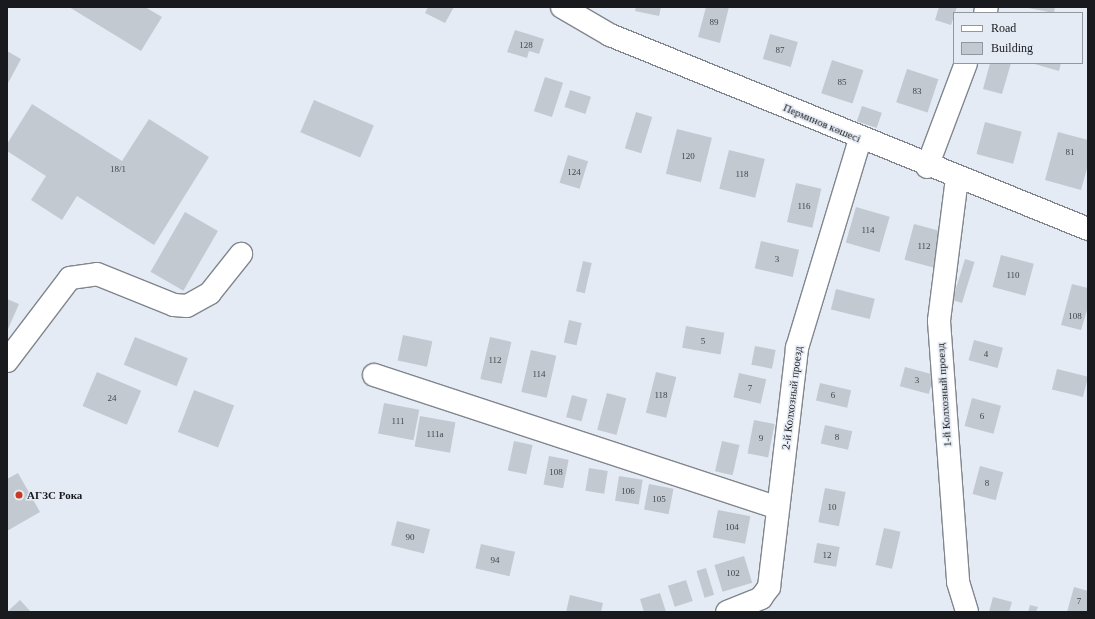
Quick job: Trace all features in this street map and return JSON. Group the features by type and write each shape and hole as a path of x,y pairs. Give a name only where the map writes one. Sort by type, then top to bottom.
{"street":[{"name":"Перминов көшесі","path":"562,7 610,35 927,167 1088,229"},
{"path":"927,167 966,64"},
{"name":"2-й Колхозный проезд","path":"727,612 755,601 765,593 778,508 797,348 860,139"},
{"name":"1-й Колхозный проезд","path":"957,178 939,321 958,582 967,612"},
{"path":"7,361 70,278 97,274 174,305 187,306 210,293 241,254"},
{"path":"374,374 778,508"}],"building":[{"path":"69,7 145,7 162,17 141,51"},
{"path":"428,7 454,7 445,23 425,13"},
{"path":"636,7 661,7 659,16 635,11"},
{"path":"706,7 729,7 720,43 698,37"},
{"path":"939,7 957,7 955,12 953,12 951,25 935,20"},
{"path":"1023,7 1055,7 1054,12"},
{"path":"515,30 544,39 539,54 529,51 527,58 507,52"},
{"path":"770,34 798,42 791,67 763,59"},
{"path":"7,51 21,59 7,85"},
{"path":"832,60 863,70 853,103 821,93"},
{"path":"990,64 1011,64 1002,94 983,89"},
{"path":"1034,64 1061,64 1059,71"},
{"path":"907,69 938,79 928,112 896,102"},
{"path":"545,77 563,83 552,117 534,111"},
{"path":"570,90 591,97 585,114 564,107"},
{"path":"314,100 374,125 360,158 300,132"},
{"path":"32,104 122,161 149,119 209,157 154,245 77,196 62,220 31,200 46,176 7,151 7,144"},
{"path":"862,106 882,113 877,128 857,121"},
{"path":"636,112 652,117 641,153 625,148"},
{"path":"985,122 1022,132 1013,164 976,154"},
{"path":"677,129 712,138 701,182 666,174"},
{"path":"1058,132 1088,140 1088,165 1081,190 1045,180"},
{"path":"729,150 765,159 755,198 719,189"},
{"path":"568,155 588,161 580,189 560,183"},
{"path":"796,183 821,189 812,228 787,222"},
{"path":"856,207 890,217 879,252 846,243"},
{"path":"185,212 218,231 183,291 151,272"},
{"path":"914,224 944,232 934,268 904,260"},
{"path":"761,241 799,250 793,277 755,268"},
{"path":"1001,255 1034,264 1025,296 992,287"},
{"path":"965,259 975,262 962,303 952,300"},
{"path":"583,261 592,263 585,293 576,291"},
{"path":"1072,284 1088,288 1088,307 1081,330 1061,325"},
{"path":"836,289 875,299 870,319 831,309"},
{"path":"7,299 19,304 8,329 7,329"},
{"path":"569,320 582,323 576,345 564,342"},
{"path":"686,326 724,333 721,354 682,348"},
{"path":"403,335 432,341 427,367 398,360"},
{"path":"135,337 188,358 177,386 124,365"},
{"path":"490,337 511,342 502,384 480,379"},
{"path":"974,340 1003,348 998,368 969,360"},
{"path":"755,346 776,350 772,369 751,365"},
{"path":"531,350 556,356 547,398 521,392"},
{"path":"905,367 934,375 929,394 900,386"},
{"path":"1057,369 1088,377 1083,397 1052,389"},
{"path":"97,372 141,391 127,425 83,406"},
{"path":"656,372 676,377 666,418 646,413"},
{"path":"739,373 766,379 761,404 733,397"},
{"path":"820,383 851,390 847,408 816,401"},
{"path":"194,390 234,405 218,447 178,432"},
{"path":"607,393 626,398 616,435 597,430"},
{"path":"572,395 587,399 582,421 566,417"},
{"path":"972,398 1001,406 993,434 964,426"},
{"path":"384,403 419,410 413,440 378,433"},
{"path":"420,416 455,422 450,453 415,447"},
{"path":"754,420 775,424 768,457 748,453"},
{"path":"825,425 852,431 848,450 821,444"},
{"path":"514,441 533,445 526,474 508,470"},
{"path":"722,441 740,445 733,475 715,471"},
{"path":"549,456 569,460 563,488 543,484"},
{"path":"980,466 1003,472 996,500 972,494"},
{"path":"589,468 608,471 604,494 585,491"},
{"name":"АГЗС Рока","path":"18,473 40,512 7,531 7,479"},
{"path":"619,476 643,480 639,504 615,501"},
{"path":"649,484 674,489 669,514 644,510"},
{"path":"825,488 846,492 839,526 818,522"},
{"path":"718,510 750,516 745,544 713,537"},
{"path":"397,521 430,529 424,553 391,545"},
{"path":"884,528 901,532 892,569 875,565"},
{"path":"817,543 840,547 836,567 814,563"},
{"path":"481,544 515,552 509,576 475,568"},
{"path":"744,556 752,583 723,592 714,565"},
{"path":"706,568 714,595 705,598 696,571"},
{"path":"686,580 693,601 675,607 668,586"},
{"path":"1074,587 1088,591 1088,612 1067,612"},
{"path":"660,593 666,612 644,612 640,599"},
{"path":"570,595 603,603 601,612 566,612"},
{"path":"993,597 1012,602 1009,612 989,612"},
{"path":"20,600 31,612 7,612"},
{"path":"1030,605 1038,607 1036,612 1028,612"}],"place":[{"name":"АГЗС Рока","path":"19,495"}]}
